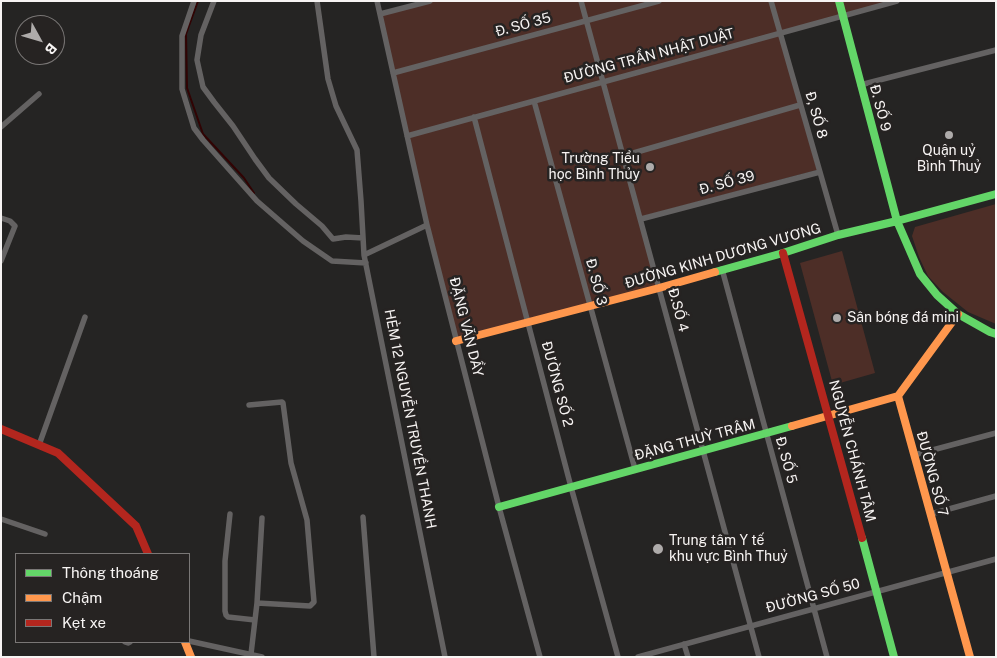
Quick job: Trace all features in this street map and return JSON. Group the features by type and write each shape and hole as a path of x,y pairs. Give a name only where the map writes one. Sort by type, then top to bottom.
{"street":[{"path":"194,1 182,36 182,89 194,128 258,201 303,241 332,261 366,263"},
{"path":"214,1 201,35 197,60 203,87 269,178 322,226 333,239 346,237 363,238"},
{"name":"HẺM 12 NGUYỄN TRUYỀN THANH","path":"317,1 328,80 336,106 356,150 364,255 445,657"},
{"name":"ĐẶNG VĂN DẦY","path":"377,1 427,226 499,507 540,657"},
{"path":"380,14 430,1"},
{"name":"Đ.SỐ 4","path":"581,1 759,657"},
{"name":"Đ. SỐ 35","path":"393,73 659,1"},
{"name":"Đ, SỐ 8","path":"771,1 838,235"},
{"name":"Đ. SỐ 9","path":"839,1 898,221 920,274 937,295 958,314 996,334"},
{"name":"ĐƯỜNG TRẦN NHẬT DUẬT","path":"408,136 896,1"},
{"path":"860,85 996,50"},
{"path":"1,127 39,94"},
{"name":"Đ. SỐ 3","path":"534,101 635,469"},
{"path":"623,156 800,105"},
{"name":"ĐƯỜNG SỐ 2","path":"474,117 570,487 618,657"},
{"name":"Đ. SỐ 39","path":"641,219 820,172"},
{"name":"ĐƯỜNG KINH DƯƠNG VƯƠNG","path":"456,341 660,288 783,253 838,235 898,221 996,194"},
{"path":"1,218 10,221 15,226 1,261"},
{"path":"364,255 427,226"},
{"name":"NGUYỄN CHÁNH TÂM","path":"783,253 894,657"},
{"name":"Đ. SỐ 5","path":"722,269 827,657"},
{"path":"898,396 958,314"},
{"path":"39,445 85,317"},
{"name":"ĐẶNG THUỲ TRÂM","path":"499,507 898,396"},
{"name":"ĐƯỜNG SỐ 7","path":"898,396 970,657"},
{"path":"249,405 282,402 283,404 291,463 307,520 314,602 310,606 257,603"},
{"path":"1,429 58,453 136,526 148,553"},
{"path":"914,455 996,432"},
{"path":"930,514 996,496"},
{"path":"230,514 225,562 225,611 228,617 255,620"},
{"path":"363,516 374,657"},
{"path":"251,654 257,603 262,518"},
{"path":"1,519 46,534"},
{"name":"ĐƯỜNG SỐ 50","path":"638,657 996,559"},
{"path":"190,641 262,657"},
{"path":"185,643 191,657"},
{"path":"684,644 688,657"}],"shaded area":[{"path":"430,1 897,1 780,33 817,170 640,217 659,288 456,341 380,14"},
{"path":"996,204 996,324 968,312 943,292 928,276 912,236 915,227"},
{"name":"Sân bóng đá mini","path":"842,251 875,373 833,385 800,263"}],"waterway":[{"path":"198,1 186,34 187,88 203,134 244,178 254,193"}],"traffic: fast":[{"path":"839,1 897,221 920,274 937,295 958,314 996,334"},
{"path":"715,272 838,235 996,194"},
{"path":"499,507 792,426"},
{"path":"862,538 894,657"}],"traffic: slow":[{"path":"456,341 715,272"},
{"path":"958,314 898,396 970,657"},
{"path":"792,426 898,396"},
{"path":"185,643 191,657"}],"traffic: jam":[{"path":"783,253 862,538"},
{"path":"1,429 58,453 136,526 148,553"}],"place":[{"name":"Quận uỷ Bình Thuỷ","path":"949,135"},
{"name":"Trường Tiểu học Bình Thủy","path":"650,167"},
{"name":"Sân bóng đá mini","path":"837,318"},
{"name":"Trung tâm Y tế khu vực Bình Thuỷ","path":"658,549"}]}
